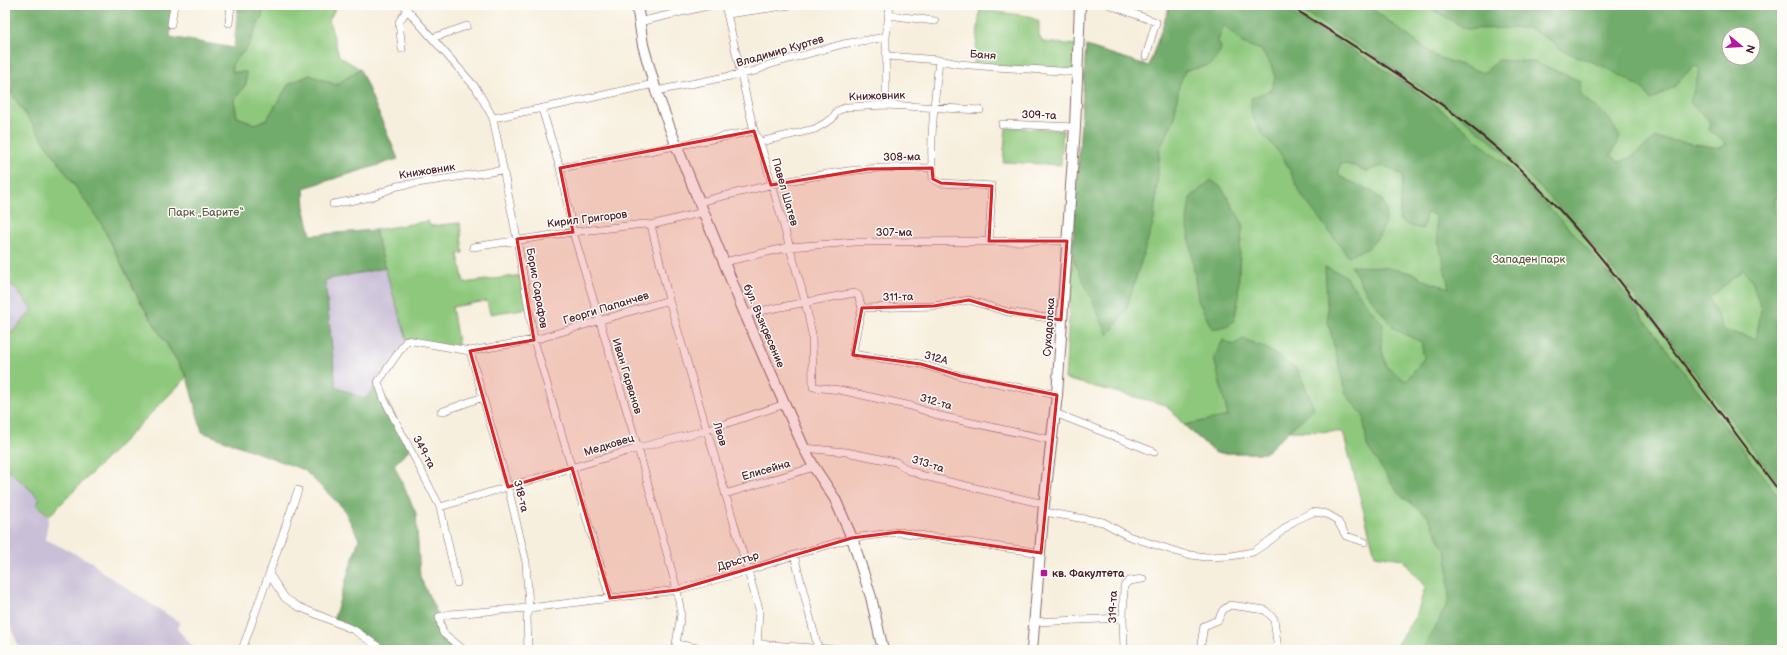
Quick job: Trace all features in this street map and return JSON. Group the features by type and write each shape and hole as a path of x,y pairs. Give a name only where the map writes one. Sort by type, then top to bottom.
{"street":[{"path":"172,24 174,5"},
{"path":"229,23 231,5"},
{"name":"бул. Възкресение","path":"637,5 643,45 655,87 677,147 745,314 804,448 814,467 835,499 852,538 871,597 883,650"},
{"path":"639,22 711,5"},
{"name":"Павел Шатев","path":"725,5 740,75 754,130 760,142 805,301 812,334 813,387"},
{"path":"728,14 791,5"},
{"path":"886,105 886,37 890,5"},
{"name":"Суходолска","path":"1032,650 1044,508 1057,395 1075,127 1080,5"},
{"path":"1110,5 1156,22 1146,56"},
{"path":"402,49 399,22 405,7"},
{"name":"Борис Сарафов","path":"405,7 476,88 493,118 517,239 534,340 610,598"},
{"path":"888,15 935,21"},
{"path":"432,38 467,26"},
{"name":"Владимир Куртев","path":"493,118 655,87 740,75 755,71 768,65 843,44 886,37"},
{"name":"Баня","path":"887,56 939,60 959,64 1078,72"},
{"path":"932,168 934,108 939,60"},
{"name":"Книжовник","path":"760,142 815,129 832,119 836,111 848,107 886,105 980,110"},
{"name":"Иван Гарванов","path":"542,109 560,168 573,232 638,448 677,590 681,614 676,647"},
{"name":"309-та","path":"1002,124 1075,127"},
{"path":"560,168 677,147 754,130"},
{"name":"308-ма","path":"771,185 868,169 932,168 933,180 941,183 992,186 990,241"},
{"name":"Книжовник","path":"333,204 370,197 397,186 503,170"},
{"path":"699,202 771,185"},
{"name":"Кирил Григоров","path":"473,247 517,239 573,232 644,224 651,225 704,212"},
{"name":"Лвов","path":"651,225 669,300 759,608 757,647"},
{"name":"307-ма","path":"724,262 790,247 855,242 1067,241"},
{"path":"745,314 805,301 854,293 858,295 862,308"},
{"name":"Георги Папанчев","path":"407,340 470,351 534,340 599,322 669,300"},
{"name":"311-та","path":"862,308 934,306 969,300 1008,312 1061,320"},
{"name":"312А","path":"862,308 853,352 856,355 921,364 961,376 1057,395"},
{"name":"349-та","path":"407,340 378,382 384,399 440,507 457,583"},
{"name":"318-та","path":"470,351 508,487 526,562 529,608 526,617 528,650"},
{"name":"312-та","path":"813,387 840,390 911,406 940,416 1052,440"},
{"path":"442,412 483,397"},
{"name":"Медковец","path":"440,507 638,448 707,430 785,404"},
{"path":"1055,413 1154,452"},
{"name":"313-та","path":"804,448 846,452 896,462 908,470 924,476 1103,522 1128,536 1184,554 1206,557 1231,556 1253,552 1294,521 1313,512 1326,514 1337,520 1346,536 1365,542"},
{"name":"Елисейна","path":"725,494 814,467"},
{"path":"242,650 298,490"},
{"name":"Дръстър","path":"464,650 443,632 439,617 450,614 529,608 677,590 747,571 852,538 899,532 1041,553"},
{"path":"794,555 818,648"},
{"path":"269,574 285,598 297,606 354,630 383,650"},
{"name":"319-та","path":"1124,650 1124,586 1129,581 1143,579"},
{"path":"1200,650 1204,626 1218,620 1222,610 1230,605 1265,610 1274,619 1278,650"},
{"path":"1035,622 1123,618"},
{"path":"676,647 707,650"},
{"path":"757,647 818,648 839,650"}],"highlighted area":[{"path":"754,131 771,185 868,169 932,168 933,179 941,183 992,186 989,241 1067,241 1061,320 1008,312 969,300 934,306 862,308 853,355 921,364 961,376 1057,395 1041,553 899,532 852,538 677,590 610,598 572,468 508,487 470,351 534,340 517,239 573,232 560,168"}],"shaded area":[{"path":"385,268 407,340 365,399 336,387 325,280"},
{"path":"5,280 14,287 34,310 5,340"},
{"path":"5,466 40,499 36,504 49,516 45,539 92,562 102,572 179,622 178,630 196,650 20,650 5,612"}],"green space":[{"name":"Парк „Барите“","path":"5,5 174,5 170,37 234,48 238,5 264,5 262,16 247,48 232,64 232,72 246,72 246,84 234,100 237,117 255,124 267,119 289,84 310,75 336,85 360,69 398,159 304,188 305,211 311,235 375,230 385,268 325,280 336,387 365,399 378,382 410,449 394,465 416,513 420,577 439,617 443,633 464,650 383,650 333,621 359,539 343,508 304,470 202,432 187,377 139,299 102,225 17,102 5,82"},
{"path":"264,5 291,5 309,8 311,5 337,5 329,20 339,56 360,69 336,85 310,75 289,84 267,119 255,124 237,117 234,100 246,84 246,72 232,72 232,64 247,48 262,16"},
{"name":"Западен парк","path":"1170,5 1782,5 1782,650 1393,650 1417,614 1425,587 1402,559 1375,555 1343,432 1289,431 1265,453 1216,453 1184,425 1166,405 1065,379 1086,46 1149,66"},
{"path":"1170,5 1278,5 1377,65 1446,113 1515,173 1572,231 1619,286 1782,501 1782,650 1421,650 1433,632 1449,600 1447,554 1428,516 1399,494 1367,446 1363,415 1346,395 1328,321 1325,267 1344,275 1383,325 1381,347 1387,367 1406,381 1424,358 1421,342 1396,330 1368,295 1351,266 1383,267 1412,273 1429,282 1449,288 1437,234 1435,215 1426,213 1423,229 1410,226 1399,220 1403,176 1385,167 1377,167 1367,172 1354,166 1341,163 1338,175 1377,195 1385,205 1386,211 1384,225 1373,243 1368,248 1348,256 1302,196 1283,157 1262,134 1251,114 1251,98 1271,90 1275,77 1271,65 1261,50 1242,43 1224,25 1218,41 1221,48 1215,60 1207,66 1185,71 1179,86 1174,120 1160,148 1154,220 1125,313 1108,335 1072,256 1086,46 1149,66"},
{"path":"1292,5 1367,5 1435,56 1484,73 1498,60 1535,62 1580,81 1580,95 1608,117 1620,137 1611,155 1619,162 1630,158 1656,138 1720,148 1727,144 1709,130 1711,122 1690,103 1700,69 1694,65 1675,86 1651,100 1644,90 1629,80 1600,65 1563,51 1553,42 1529,28 1466,29 1425,5 1782,5 1782,195 1775,198 1775,220 1782,222 1782,488 1656,323 1594,247 1551,199 1480,132 1402,74","holes":["1743,270 1752,280 1761,310 1756,339 1724,330 1709,298"]},
{"path":"980,10 1029,16 1039,22 1039,36 1043,42 1079,45 1077,72 974,65"},
{"path":"5,82 17,102 102,225 139,300 187,377 49,516 36,503 40,499 5,466 5,340 33,310 14,287 5,280"},
{"path":"1006,127 1063,130 1061,165 1003,162"},
{"path":"1211,180 1222,188 1243,224 1240,247 1238,301 1234,321 1227,326 1212,329 1198,300 1187,221 1190,198"},
{"path":"428,221 430,226 460,223 463,253 458,254 464,283 523,275 529,308 490,314 487,301 452,307 459,349 407,340 375,230"},
{"path":"1243,339 1264,347 1298,370 1314,408 1265,453 1216,453 1184,425 1228,416 1214,358 1223,340 1233,345"}],"railway":[{"path":"1288,5 1373,58 1456,115 1508,158 1530,179 1572,224 1611,270 1782,495"}],"place":[{"name":"кв. Факултета","path":"1044,573"}]}
